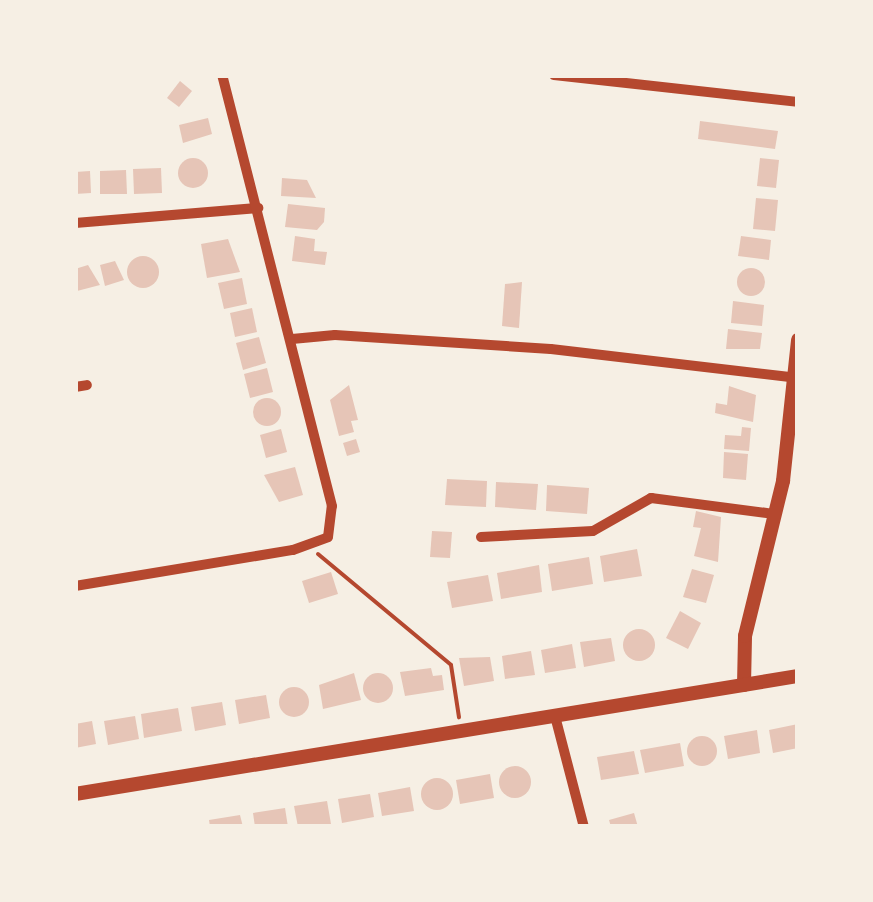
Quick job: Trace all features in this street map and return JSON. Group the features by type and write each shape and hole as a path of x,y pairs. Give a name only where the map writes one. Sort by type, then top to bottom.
{"street":[{"path":"75,586 314,546 328,538 332,506 222,75"},
{"path":"554,75 798,102"},
{"path":"75,223 258,208"},
{"path":"292,339 336,335 550,349 796,378"},
{"path":"744,685 745,636 776,514 798,340"},
{"path":"481,537 593,531 651,498 776,514"},
{"path":"75,794 798,676"},
{"path":"555,716 584,827"}],"path":[{"path":"314,546 451,665 462,731"}],"building":[{"path":"180,81 192,91 179,107 167,98"},
{"path":"208,118 212,134 183,143 179,125"},
{"path":"700,121 778,131 775,149 698,139"},
{"path":"193,158 204,162 208,173 204,184 193,188 182,184 178,173 182,162"},
{"path":"760,158 779,160 776,188 757,186"},
{"path":"161,168 162,193 134,194 133,169"},
{"path":"126,170 127,194 100,194 100,171"},
{"path":"90,171 91,193 75,194 75,172"},
{"path":"282,178 307,180 316,198 281,196"},
{"path":"756,198 778,200 775,231 753,229"},
{"path":"288,204 325,208 324,222 317,230 285,227"},
{"path":"295,236 315,239 314,251 327,252 325,265 292,261"},
{"path":"741,236 771,240 769,260 738,256"},
{"path":"228,239 240,272 207,278 201,244"},
{"path":"143,256 154,261 159,272 154,283 143,288 132,283 127,272 132,261"},
{"path":"115,261 124,280 105,286 100,265"},
{"path":"88,265 100,285 77,291 75,269"},
{"path":"751,268 761,272 765,282 761,292 751,296 741,292 737,282 741,272"},
{"path":"242,278 247,304 224,309 218,283"},
{"path":"522,282 519,328 502,326 505,284"},
{"path":"733,301 764,305 762,326 731,323"},
{"path":"252,308 257,332 235,337 230,313"},
{"path":"728,329 762,333 760,349 726,349"},
{"path":"259,337 266,363 243,370 236,343"},
{"path":"267,368 273,392 250,398 244,374"},
{"path":"349,385 358,420 351,421 354,432 339,436 330,400"},
{"path":"729,386 756,395 753,422 715,413 716,403 727,405"},
{"path":"267,398 277,402 281,412 277,422 267,426 257,422 253,412 257,402"},
{"path":"742,427 751,428 749,451 724,449 725,435 741,436"},
{"path":"281,429 287,452 266,458 260,435"},
{"path":"356,439 360,452 347,456 343,443"},
{"path":"724,452 748,454 746,480 723,478"},
{"path":"295,467 303,495 279,502 264,475"},
{"path":"447,479 487,481 486,507 445,505"},
{"path":"496,482 538,484 536,510 495,507"},
{"path":"547,485 589,488 587,514 546,511"},
{"path":"696,511 721,517 718,562 694,556 701,528 693,527"},
{"path":"432,531 452,532 450,558 430,557"},
{"path":"637,549 642,576 604,582 600,556"},
{"path":"589,557 593,584 552,591 548,564"},
{"path":"539,565 542,592 501,599 497,573"},
{"path":"692,569 714,575 706,603 683,597"},
{"path":"331,572 338,594 309,603 302,581"},
{"path":"488,575 493,601 452,608 447,582"},
{"path":"680,611 701,623 688,649 666,638"},
{"path":"639,629 650,634 655,645 650,656 639,661 628,656 623,645 628,634"},
{"path":"611,638 615,661 584,667 580,642"},
{"path":"572,644 576,668 545,673 541,650"},
{"path":"531,651 535,675 505,679 502,656"},
{"path":"490,657 494,681 464,686 459,658"},
{"path":"431,668 433,676 442,675 444,690 405,696 400,672"},
{"path":"354,673 361,700 323,709 319,685"},
{"path":"378,673 389,677 393,688 389,699 378,703 367,699 363,688 367,677"},
{"path":"294,687 305,691 309,702 305,713 294,717 283,713 279,702 283,691"},
{"path":"266,695 270,718 239,724 235,700"},
{"path":"222,702 226,725 195,731 191,707"},
{"path":"178,708 182,731 144,738 141,714"},
{"path":"135,716 139,739 108,745 104,721"},
{"path":"92,721 96,744 75,748 75,724"},
{"path":"798,724 798,748 773,753 769,730"},
{"path":"757,730 760,753 728,759 724,736"},
{"path":"702,736 713,740 717,751 713,762 702,766 691,762 687,751 691,740"},
{"path":"680,743 684,766 645,773 640,750"},
{"path":"634,751 639,774 601,780 597,757"},
{"path":"515,766 526,771 531,782 526,793 515,798 504,793 499,782 504,771"},
{"path":"490,774 494,798 460,804 456,780"},
{"path":"437,778 449,782 453,794 449,806 437,810 425,806 421,794 425,782"},
{"path":"410,787 414,811 382,816 378,793"},
{"path":"370,794 374,817 342,823 338,799"},
{"path":"327,801 331,824 298,827 294,806"},
{"path":"285,808 288,827 255,827 253,813"},
{"path":"634,813 638,827 611,827 609,820"},
{"path":"240,815 243,827 210,827 209,820"}]}
